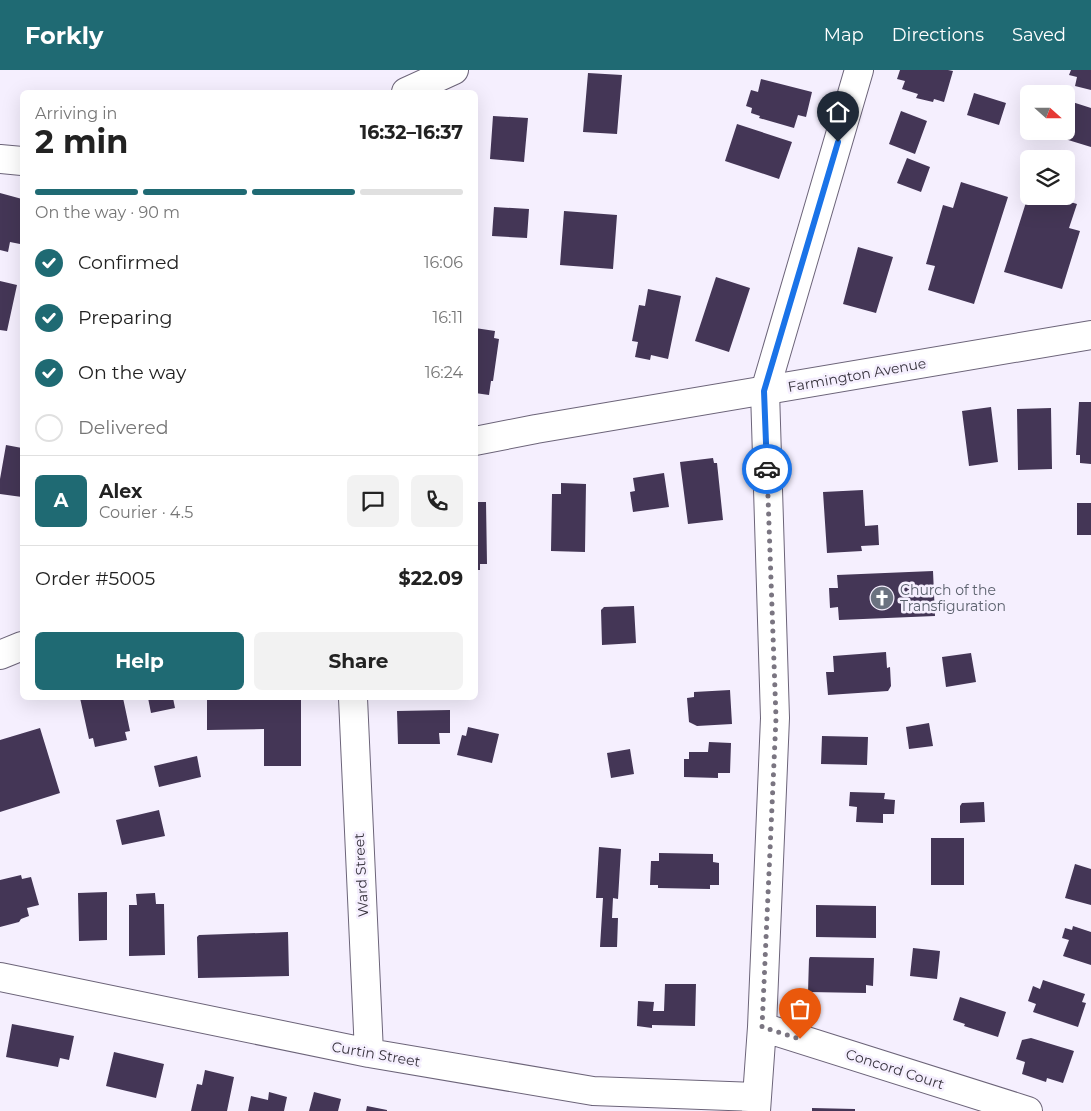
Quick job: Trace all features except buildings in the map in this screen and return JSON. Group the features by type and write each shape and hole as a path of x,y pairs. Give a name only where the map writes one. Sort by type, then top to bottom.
{"street":[{"path":"410,90 454,70"},
{"path":"756,1104 762,1027 776,718 764,391 859,70"},
{"path":"0,159 20,161"},
{"name":"Farmington Avenue","path":"478,440 764,391 1090,331"},
{"path":"0,655 20,647"},
{"name":"Ward Street","path":"353,700 369,1053"},
{"name":"Curtin Street","path":"0,977 369,1053 594,1091 756,1104"},
{"name":"Concord Court","path":"762,1027 1028,1111"}],"way so far":[{"path":"767,469 776,718 762,1027 800,1039"}],"place":[{"name":"Church of the Transfiguration","path":"882,598"}],"route":[{"path":"767,469 764,391 838,142"}]}
